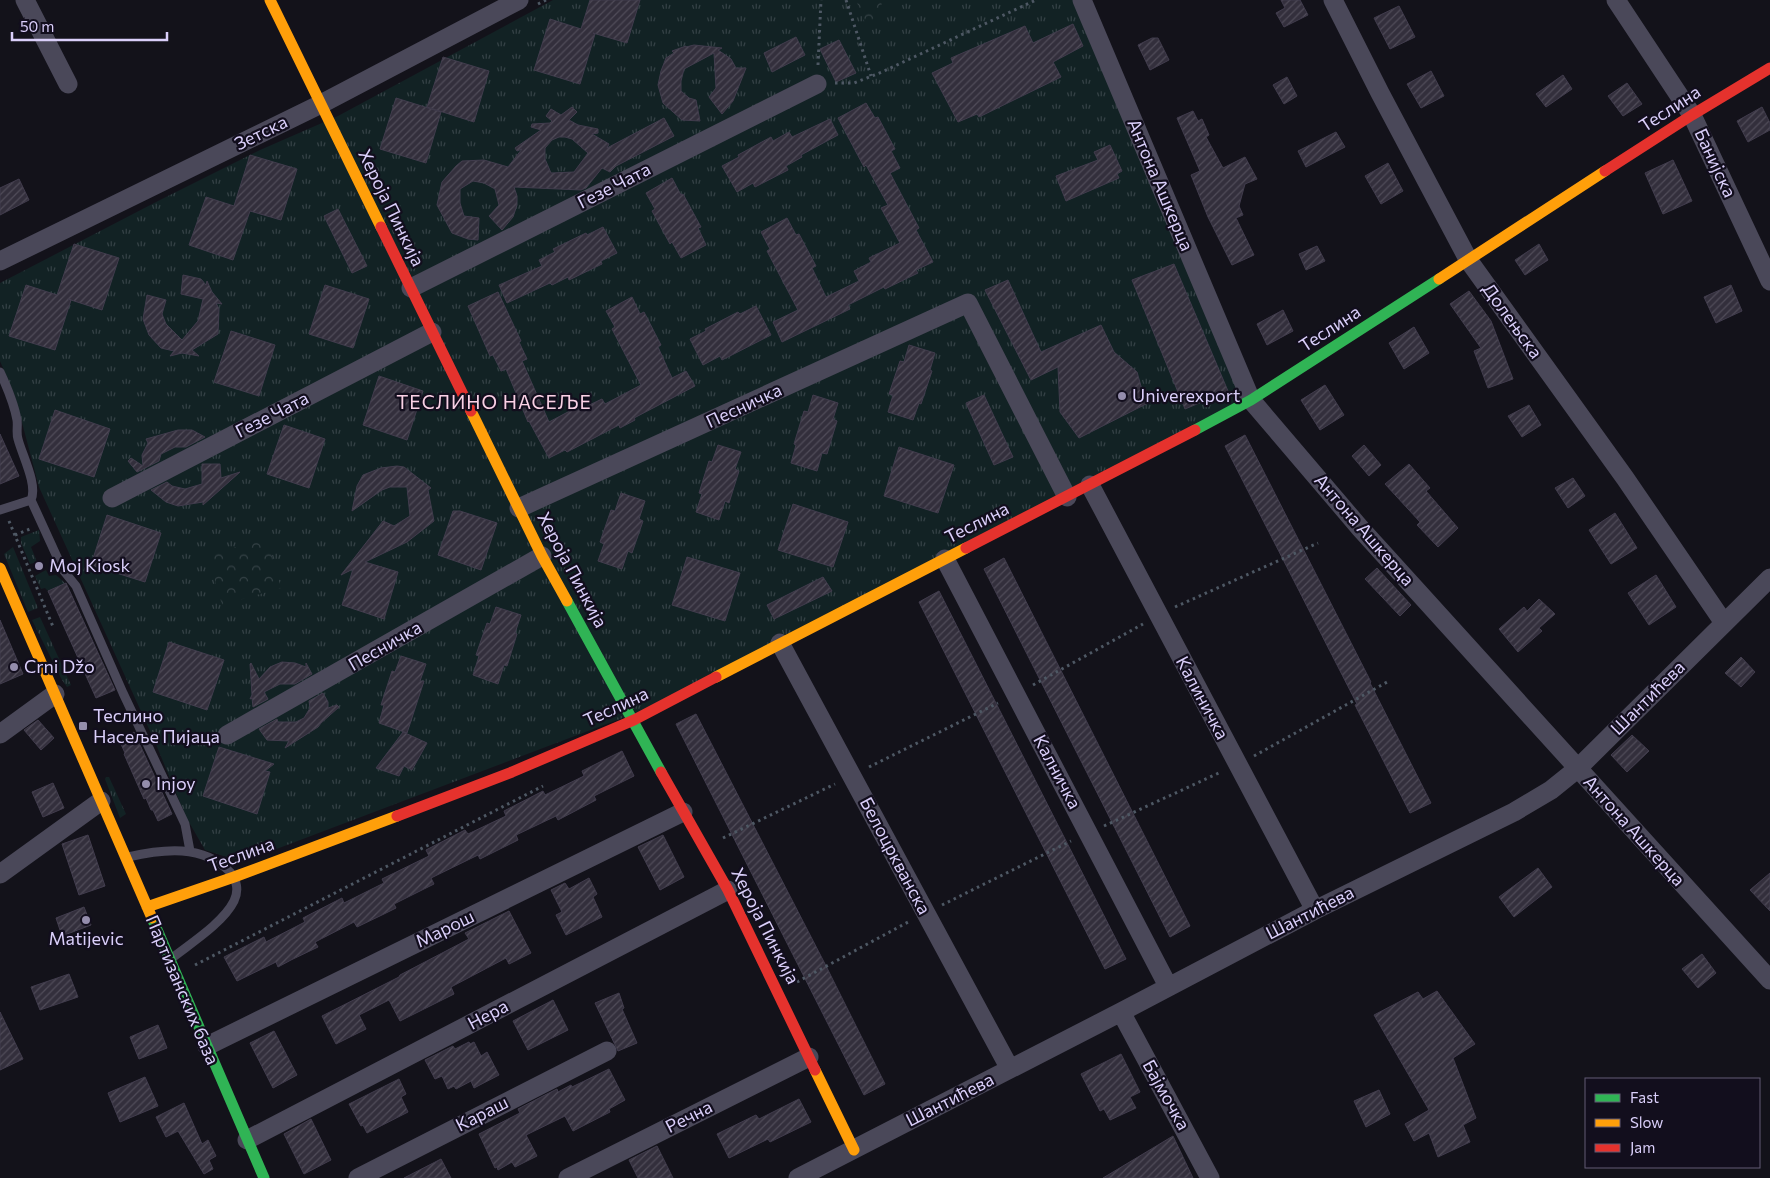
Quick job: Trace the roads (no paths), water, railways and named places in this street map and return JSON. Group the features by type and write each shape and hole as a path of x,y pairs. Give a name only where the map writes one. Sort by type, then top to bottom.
{"street":[{"path":"25,0 68,84"},
{"name":"Хероја Пинкија","path":"270,0 542,556 728,890 854,1150"},
{"name":"Зетска","path":"0,261 321,104 518,0"},
{"name":"Антона Ашкерца","path":"1082,0 1252,400 1360,528 1770,980"},
{"name":"Долењска","path":"1333,0 1469,261 1625,478 1724,623"},
{"name":"Банијска","path":"1616,0 1692,115 1770,281"},
{"name":"Теслина","path":"147,907 234,877 512,772 634,720 780,643 1067,497 1252,400 1692,115 1770,68"},
{"name":"Гезе Чата","path":"411,288 817,84"},
{"name":"Песничка","path":"519,508 968,303 1067,497"},
{"name":"Гезе Чата","path":"112,498 432,332"},
{"name":"Калиничка","path":"1090,485 1315,910"},
{"name":"Песничка","path":"227,736 542,556"},
{"name":"Калничка","path":"945,559 1168,986"},
{"name":"Партизанских база","path":"0,568 5,593 55,694 264,1178"},
{"name":"Шантићева","path":"798,1178 1315,910 1514,812 1551,790 1577,769 1770,578"},
{"name":"Белоцркванска","path":"780,643 1010,1069"},
{"path":"0,734 55,694"},
{"path":"0,874 101,801"},
{"name":"Марош","path":"207,1046 683,812"},
{"name":"Нера","path":"247,1140 728,890"},
{"name":"Бајмочка","path":"1121,1012 1210,1178"},
{"name":"Караш","path":"358,1178 607,1051"},
{"name":"Речна","path":"568,1178 809,1056"}],"lane":[{"path":"0,372 12,398 17,421 17,438 33,484 34,494 31,500 0,510"},
{"path":"31,500 63,570 76,586 123,693 185,824 190,851"},
{"path":"125,857 148,852 190,851 207,855 223,865 234,877 237,889 235,900 218,921 170,960"}],"place":[{"name":"Univerexport","path":"1122,396"},
{"name":"Moj Kiosk","path":"39,566"},
{"name":"Crni Džo","path":"14,667"},
{"name":"Теслино Насеље Пијаца","path":"83,726"},
{"name":"Injoy","path":"146,784"},
{"name":"Matijevic","path":"86,920"}],"district":[{"name":"ТЕСЛИНО НАСЕЉЕ","path":"494,402"}]}
